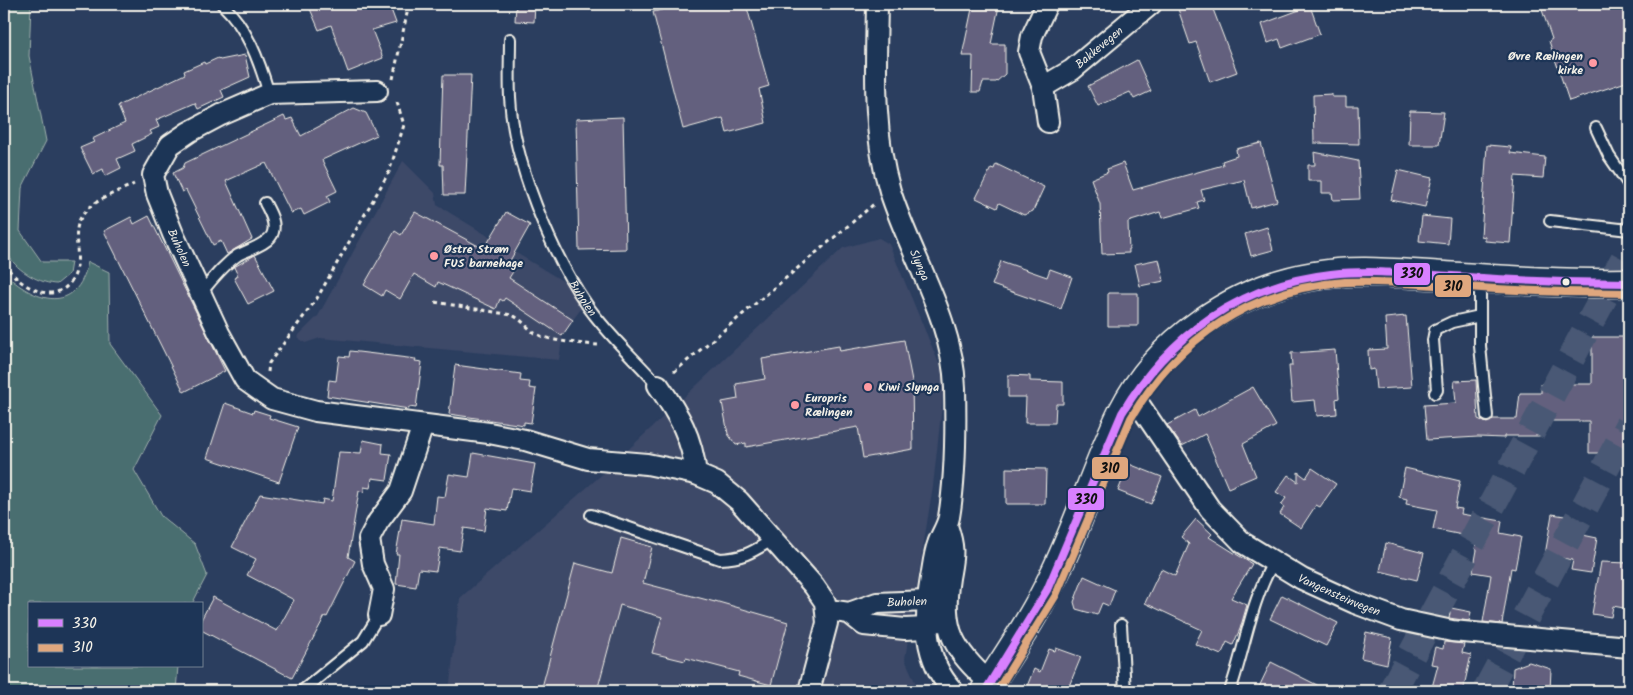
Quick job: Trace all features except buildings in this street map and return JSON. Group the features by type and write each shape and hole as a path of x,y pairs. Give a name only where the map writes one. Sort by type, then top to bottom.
{"main road":[{"path":"987,687 1029,621 1054,575 1112,436 1132,394 1168,350 1202,322 1231,304 1275,285 1315,275 1388,273 1544,283 1629,283"}],"street":[{"name":"Slynga","path":"877,4 876,107 890,191 938,313 950,353 955,387 954,476 947,526 938,543 928,601 926,628 932,659 940,676 953,691"},
{"path":"1047,4 1032,36 1029,52 1043,87 1048,122"},
{"name":"Bakkevegen","path":"1043,87 1072,70 1151,4"},
{"path":"153,175 170,145 189,132 221,115 268,94 385,87"},
{"name":"Buholen","path":"153,175 157,194 219,333 245,380 264,394 272,399 316,411 525,440 588,459 647,464 696,474 717,483 739,501 814,586 828,610 849,612 877,603 928,601 946,615 926,628 889,629 864,624 849,612"},
{"name":"Buholen","path":"658,385 686,430 693,448 696,474"},
{"name":"Vangensteinvegen","path":"1132,394 1210,508 1243,543 1273,563 1355,603 1401,620 1452,631 1629,647"},
{"path":"379,615 384,589 373,564 369,539 378,522 401,491 424,425"},
{"name":"Slynga","path":"947,526 954,545 946,615 954,644 987,687"},
{"path":"809,691 827,623 828,610"}],"lane":[{"path":"222,4 250,40 258,57 268,94"},
{"name":"Buholen","path":"510,39 510,98 516,136 545,229 553,248 587,305 658,385"},
{"path":"1596,128 1609,156 1629,185"},
{"path":"200,294 223,267 237,256 269,239 273,234 274,224 265,202"},
{"path":"1550,221 1629,230"},
{"path":"1480,279 1480,346 1487,416"},
{"path":"1435,393 1437,390 1433,340 1435,330 1452,322 1480,316"},
{"path":"591,516 720,559 748,555 772,540"},
{"path":"1231,688 1243,653 1263,580 1273,563"},
{"path":"302,691 363,641 379,615"},
{"path":"1121,625 1125,691"}],"path":[{"path":"264,394 269,364 316,300 389,172 404,125 385,87 410,4"},
{"path":"4,263 15,277 37,292 45,294 59,292 68,285 76,271 77,234 80,217 96,204 153,175"},
{"path":"658,385 828,240 890,191"},
{"path":"435,302 512,315 520,319 535,333 562,340 597,345 618,340"}],"shaded area":[{"path":"403,161 435,193 437,205 566,283 581,309 563,333 559,360 320,338 305,343 297,337 318,316"},
{"path":"879,238 889,244 945,378 933,486 905,659 919,691 449,691 460,598 599,477 843,248"}],"green space":[{"path":"4,4 31,4 29,56 46,141 22,188 20,231 42,262 71,262 69,274 57,284 44,282 30,276 18,267 9,256 4,232"},
{"path":"88,262 109,272 110,344 162,415 134,470 161,516 195,544 207,575 193,602 28,602 28,668 178,668 176,691 4,691 4,273 28,291 41,297 53,299 64,297 74,291 82,279"}],"tunnel":[{"path":"1392,691 1629,250"},
{"path":"1486,691 1629,424"}],"transit line":[{"name":"330","path":"985,691 1047,590 1122,413 1140,385 1161,360 1184,338 1210,318 1237,302 1266,289 1298,280 1331,274 1382,272 1528,281 1629,283"},
{"name":"310","path":"997,691 1056,595 1131,418 1150,389 1171,364 1195,341 1221,322 1249,307 1279,295 1311,286 1345,282 1391,282 1548,292 1629,293"}],"place":[{"name":"Øvre Rælingen kirke","path":"1593,63"},
{"name":"Østre Strøm FUS barnehage","path":"434,256"},
{"name":"Kiwi Slynga","path":"868,387"},
{"name":"Europris Rælingen","path":"795,405"}]}
